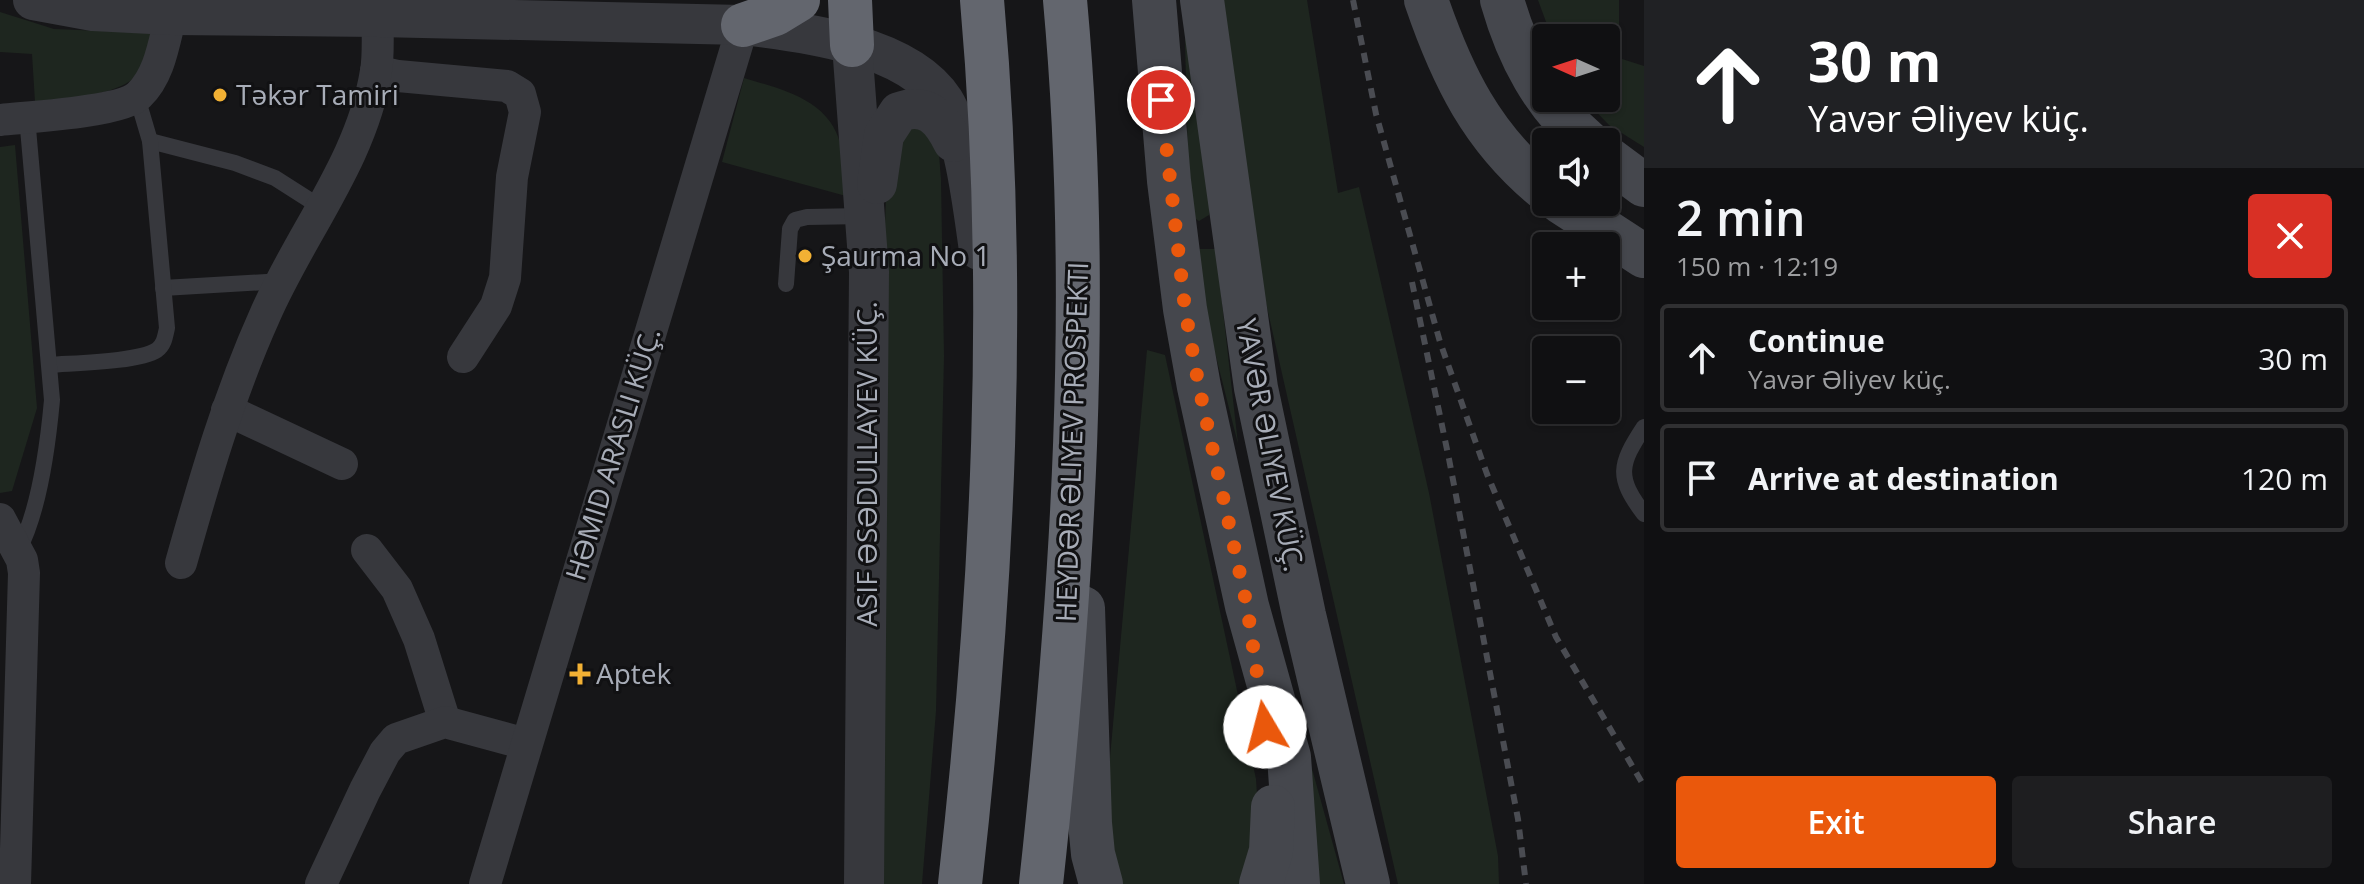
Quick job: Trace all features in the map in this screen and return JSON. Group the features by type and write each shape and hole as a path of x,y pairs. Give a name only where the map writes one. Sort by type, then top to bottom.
{"highway":[{"path":"751,12 775,14 798,0"},
{"path":"850,0 852,45"},
{"path":"960,884 976,740 994,462 991,167 982,0"},
{"name":"HEYDƏR ƏLIYEV PROSPEKTI","path":"1041,884 1066,637 1078,414 1077,220 1065,0"}],"main road":[{"name":"YAVƏR ƏLIYEV KÜÇ.","path":"1154,0 1163,129 1185,309 1247,606 1289,757 1298,884"},
{"name":"YAVƏR ƏLIYEV KÜÇ.","path":"1202,0 1215,112 1256,388 1304,615 1368,884"},
{"path":"1426,0 1453,72 1473,107 1502,148 1532,179"},
{"path":"1502,0 1509,27 1528,68 1547,102 1571,128"},
{"path":"1163,129 1185,226 1198,234 1213,232 1220,220 1221,207 1215,112"},
{"path":"1620,167 1644,185"},
{"path":"1583,216 1644,256"},
{"path":"1078,414 1087,772 1093,854 1101,884"},
{"path":"1247,606 1274,826 1271,851 1261,884"}],"street":[{"path":"33,0 93,11 171,15 378,17 751,12 803,32 852,45 916,73 945,103 965,165 974,211 995,381"},
{"path":"485,884 751,12"},
{"path":"14,118 104,107 137,97 150,82 171,15"},
{"path":"181,563 217,436 265,313 322,208 357,134 376,71 378,17"},
{"name":"ASIF ƏSƏDULLAYEV KÜÇ.","path":"852,45 869,272 864,884"},
{"path":"376,71 398,76 507,86 520,94 525,112 512,177 505,278 496,306 463,357"},
{"path":"869,272 879,160 884,135 899,112 920,108 930,111 946,128 965,165"},
{"path":"227,410 342,464"},
{"path":"0,519 22,560 25,589 10,866"},
{"path":"367,550 397,589 419,639 445,722"},
{"path":"321,884 385,752 396,739 445,722 526,744"}],"lane":[{"path":"50,365 143,356 159,350 164,341 167,328 150,141 137,97"},
{"path":"14,118 50,365 52,400 30,523 18,551"},
{"path":"150,141 235,163 275,178 322,208"},
{"path":"786,284 790,229 795,220 866,216"},
{"path":"163,288 283,281"},
{"path":"1644,427 1628,450 1623,470 1627,492 1644,514"}],"shaded area":[{"path":"1184,0 1210,207 1209,215 1199,221 1194,218 1189,203"},
{"path":"1217,0 1307,0 1338,193 1359,187 1429,493 1498,856 1499,884 1398,884 1253,246"},
{"path":"1538,0 1619,0 1619,24 1547,24"},
{"path":"0,12 54,29 151,33 149,56 140,72 115,89 35,102 32,54 0,52"},
{"path":"1620,58 1644,66 1644,147 1620,132 1620,128 1609,125 1596,112 1620,112"},
{"path":"744,78 803,99 827,118 841,146 846,196 722,162"},
{"path":"913,128 926,128 939,154 941,180 944,356 936,711 922,884 882,884 887,174 901,134"},
{"path":"15,145 37,408 12,491 0,493 0,147"},
{"path":"1189,249 1216,249 1238,444"},
{"path":"1147,350 1165,355 1256,779 1259,825 1247,884 1119,884 1104,824"},
{"path":"1304,740 1344,884 1308,884"}],"railway":[{"path":"1353,0 1376,114 1440,342 1487,474 1556,637 1644,786"},
{"path":"1412,282 1518,819 1526,884"}],"place":[{"name":"Təkər Tamiri","path":"220,95"},
{"name":"Şaurma No 1","path":"805,256"},
{"name":"Aptek","path":"580,674"}],"route":[{"path":"1161,100 1185,309 1247,606 1265,727"}]}
